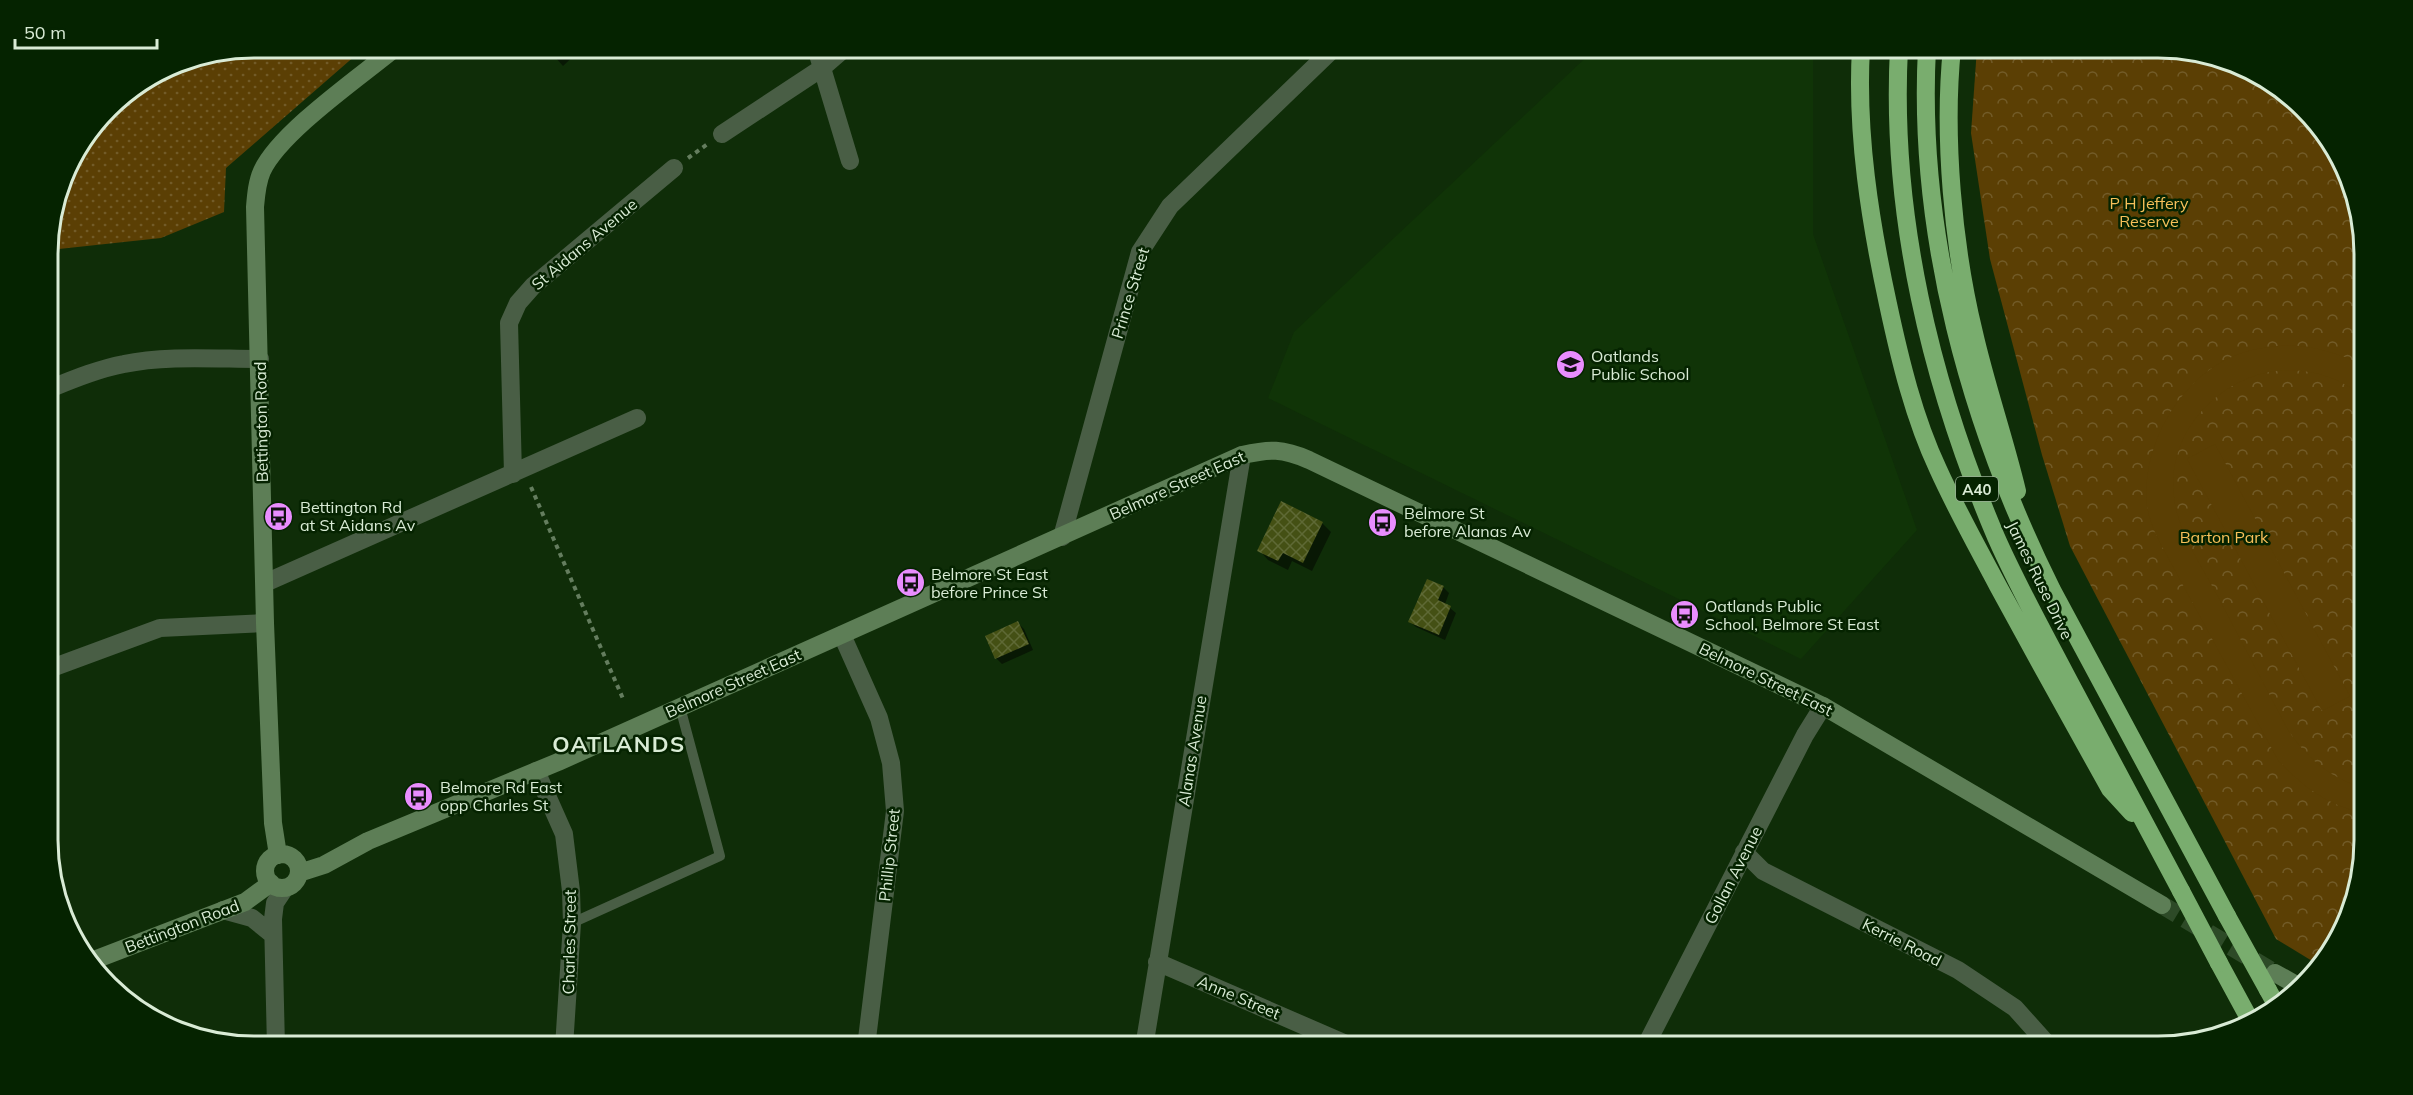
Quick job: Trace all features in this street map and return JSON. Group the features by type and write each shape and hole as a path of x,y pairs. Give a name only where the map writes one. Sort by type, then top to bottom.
{"highway":[{"path":"1861,58 1862,129 1869,202 1880,265 1896,340 1913,400 1937,468 1965,524 2110,789 2148,829"},
{"name":"James Ruse Drive","path":"1899,58 1899,140 1906,212 1915,274 1931,348 1948,409 1971,472 2028,604 2247,1015"},
{"name":"James Ruse Drive","path":"1927,58 1927,118 1932,195 1956,334 1997,464 2031,548 2080,643 2227,916 2272,981 2276,998"},
{"path":"1951,58 1950,136 1953,197 1962,264 1973,331 2010,461 2031,548"}],"street":[{"name":"Bettington Road","path":"278,855 273,823 265,623 255,207 262,171 273,153 291,134 383,58"},
{"path":"819,58 850,161"},
{"path":"722,134 834,58"},
{"name":"Prince Street","path":"1062,537 1140,252 1170,206 1324,58"},
{"name":"St Aidans Avenue","path":"513,474 509,323 518,303 533,286 674,168"},
{"path":"59,385 96,371 126,363 156,360 260,359"},
{"path":"265,583 637,418"},
{"name":"Belmore Street East","path":"299,873 324,865 368,841 537,771 1242,455 1268,449 1288,450 1823,706 2162,905"},
{"name":"Alanas Avenue","path":"1146,1036 1242,455"},
{"path":"58,666 159,628 265,623"},
{"name":"Phillip Street","path":"842,635 879,718 891,763 896,811 867,1036"},
{"name":"Gollan Avenue","path":"1651,1036 1805,735 1823,706"},
{"name":"Charles Street","path":"537,771 564,834 572,923 565,1036"},
{"name":"Kerrie Road","path":"1744,852 1763,871 1958,970 2016,1008 2040,1036"},
{"path":"289,855 297,862 299,873 295,883 278,885 266,873 266,867 273,857 289,855"},
{"name":"Bettington Road","path":"98,959 223,910 278,885"},
{"path":"276,1036 273,935 278,885"},
{"path":"223,910 252,918 273,935"},
{"name":"Anne Street","path":"1157,962 1328,1036"},
{"path":"2272,981 2291,985"}],"lane":[{"path":"572,923 720,856 680,707"}],"path":[{"path":"674,168 722,134"},
{"path":"531,487 624,701"}],"shaded area":[{"name":"Oatlands Public School","path":"1585,58 1813,58 1813,234 1917,530 1801,659 1268,398 1294,332"}],"green space":[{"path":"254,58 352,58 226,168 224,212 161,238 59,249 65,203 73,179 85,156 107,125 145,91 179,73 216,62"},
{"path":"1976,58 2184,60 2234,73 2278,99 2314,135 2340,179 2353,229 2354,254 2354,841 2351,879 2340,916 2313,961 2276,939 2070,546 2042,455 1990,259 1971,133"},
{"path":"2289,345 2309,347 2346,358 2354,362 2354,390 2327,376 2285,370 2257,375 2221,393 2193,421 2183,438 2173,476 2176,510 2190,547 2288,730 2321,767 2354,785 2354,810 2340,806 2306,787 2278,760 2159,541 2147,506 2147,483 2158,437 2169,415 2183,395 2199,378 2218,364 2257,349"},
{"path":"2215,444 2350,696 2322,711 2187,459"}],"building":[{"path":"1281,501 1323,522 1303,563 1283,553 1278,561 1257,551"},
{"path":"1427,579 1444,586 1438,600 1451,606 1439,635 1408,622"},
{"path":"1018,621 1029,644 995,659 985,636"}],"tunnel":[{"path":"2162,905 2275,973"}],"place":[{"name":"Oatlands Public School","path":"1570,365"},
{"name":"Bettington Rd at St Aidans Av","path":"279,516"},
{"name":"Belmore St before Alanas Av","path":"1383,522"},
{"name":"Belmore St East before Prince St","path":"910,583"},
{"name":"Oatlands Public School, Belmore St East","path":"1684,615"},
{"name":"Belmore Rd East opp Charles St","path":"419,796"}],"district":[{"name":"OATLANDS","path":"619,744"}],"park label":[{"name":"P H Jeffery Reserve","path":"2149,212"},
{"name":"Barton Park","path":"2224,537"}]}
